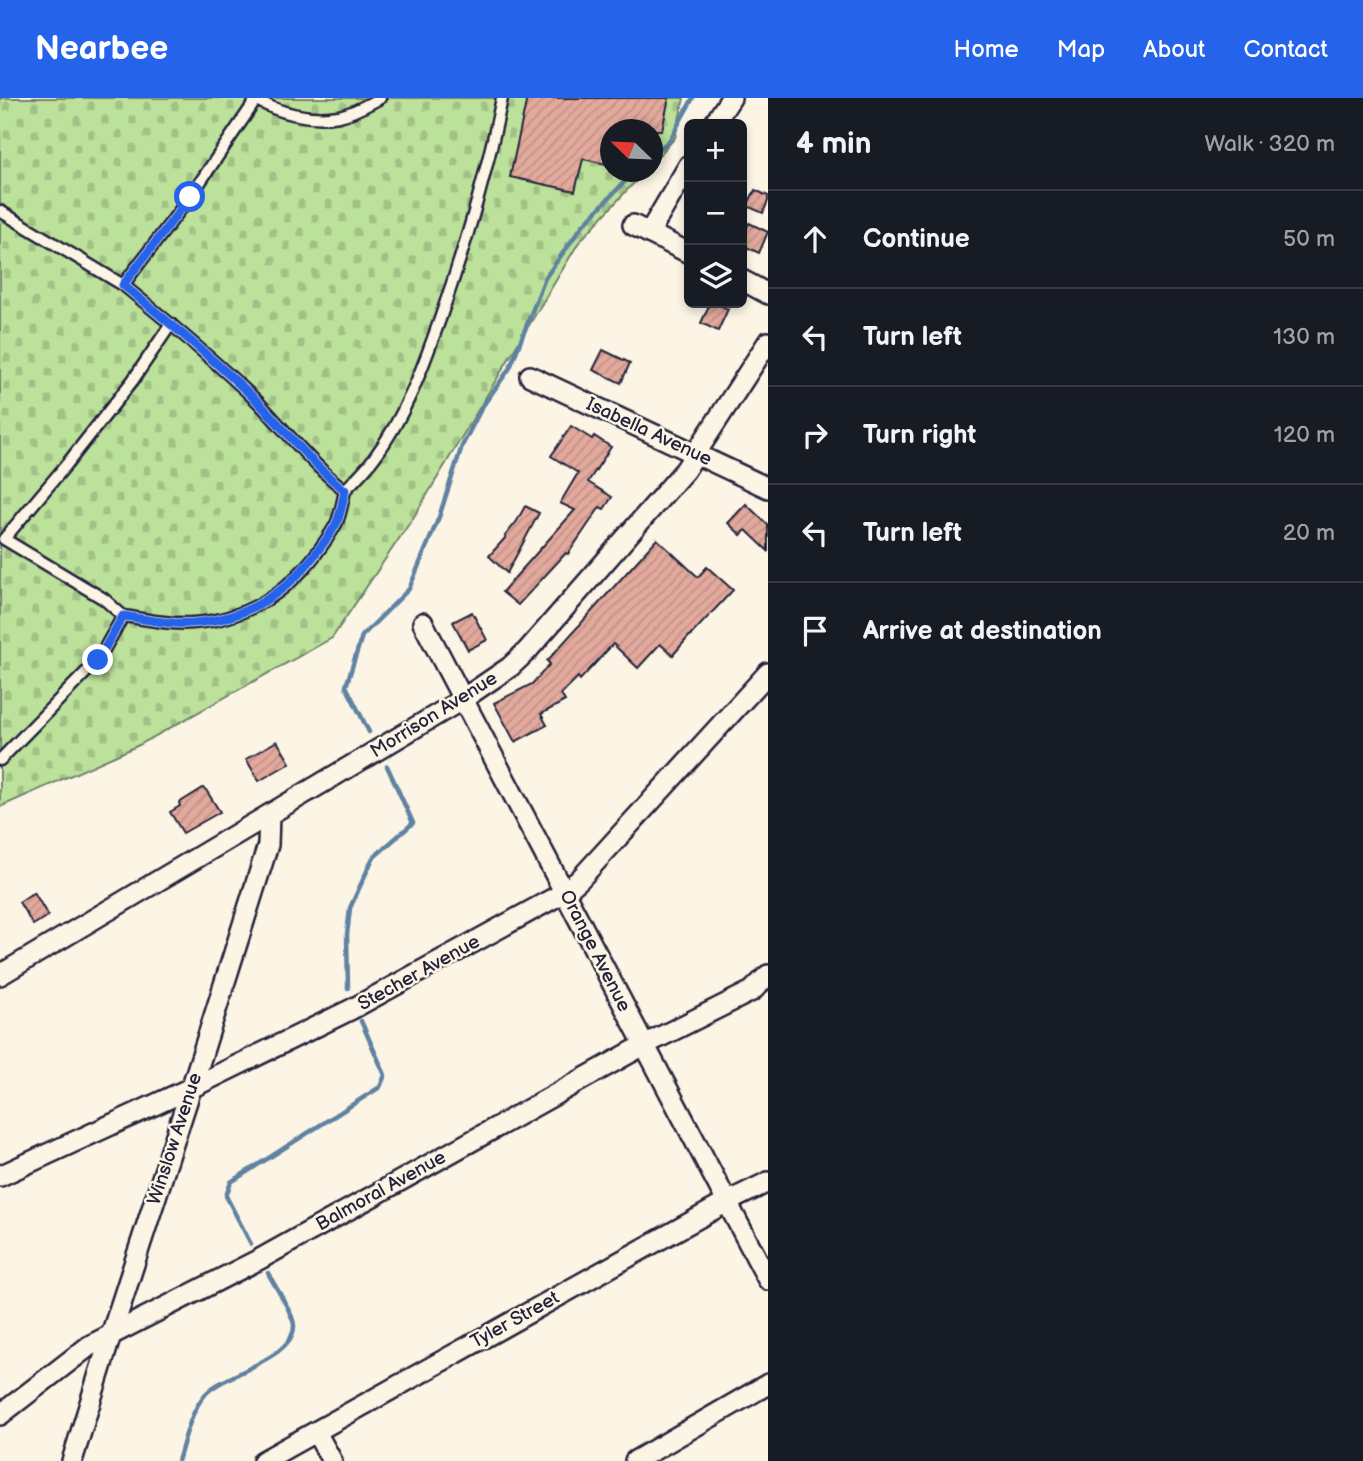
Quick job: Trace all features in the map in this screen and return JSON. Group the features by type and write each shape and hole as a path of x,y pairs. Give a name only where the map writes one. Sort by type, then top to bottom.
{"street":[{"path":"717,119 731,98"},
{"path":"684,172 641,229 684,250"},
{"path":"747,283 768,294"},
{"name":"Morrison Avenue","path":"0,975 463,699 510,667 685,470 768,342"},
{"name":"Isabella Avenue","path":"530,376 768,488"},
{"name":"Orange Avenue","path":"423,623 768,1280"},
{"name":"Stecher Avenue","path":"0,1176 191,1088 352,1009 565,892 768,673"},
{"name":"Winslow Avenue","path":"72,1461 268,845 269,815"},
{"name":"Balmoral Avenue","path":"0,1415 89,1346 260,1259 644,1045 752,991 768,975"},
{"name":"Tyler Street","path":"263,1461 727,1202 768,1182"},
{"path":"635,1461 657,1456 768,1384"},
{"path":"316,1432 332,1461"}],"lane":[{"path":"123,285 190,197 255,99 282,111 314,117 339,116 380,98"},
{"path":"171,324 133,380 67,464 1,539 104,599 123,616 191,624 235,616 255,608 287,586 312,559 337,523 345,490 374,458 419,377 461,258 502,98"},
{"path":"0,211 123,285 171,324 257,402 327,477 345,490"},
{"path":"0,760 98,660 123,616"}],"green space":[{"path":"0,98 684,98 675,138 663,151 663,119 600,119 600,182 635,182 579,242 415,515 332,638 139,745 0,807"}],"building":[{"path":"527,98 669,98 663,125 663,119 600,119 600,163 583,159 575,191 510,177"},
{"path":"755,190 768,196 763,213 747,206"},
{"path":"749,223 768,232 759,253 747,247"},
{"path":"708,308 728,309 718,331 701,323"},
{"path":"603,350 630,363 621,383 593,370"},
{"path":"571,426 611,447 588,482 612,497 604,509 600,507 568,554 566,553 518,605 502,592 575,510 560,503 578,473 551,456"},
{"path":"746,504 768,525 768,551 746,530 741,535 728,523"},
{"path":"525,506 539,513 507,573 489,556 506,537"},
{"path":"657,539 698,577 707,567 733,590 673,655 660,644 638,668 613,644 580,680 578,677 561,694 565,701 541,714 547,725 515,742 494,703 532,684 550,664 547,661"},
{"path":"472,612 487,640 468,650 453,622"},
{"path":"277,741 290,763 259,781 246,759"},
{"path":"203,788 220,812 183,833 170,812"},
{"path":"34,892 48,916 33,925 19,902"}],"waterway":[{"path":"663,146 669,141 693,98"},
{"path":"369,732 346,686 362,636 409,589 439,517 462,446 482,407 510,368 545,278 583,225 624,182"},
{"path":"348,988 347,935 350,908 373,858 413,823 387,766"},
{"path":"251,1244 226,1196 231,1182 380,1087 385,1075 361,1021"},
{"path":"178,1461 190,1422 204,1395 220,1383 273,1355 291,1337 293,1321 268,1273"}],"route":[{"path":"98,660 123,616 191,624 235,616 271,598 287,586 325,541 337,523 345,490 327,477 257,402 171,324 123,285 190,197"}]}
